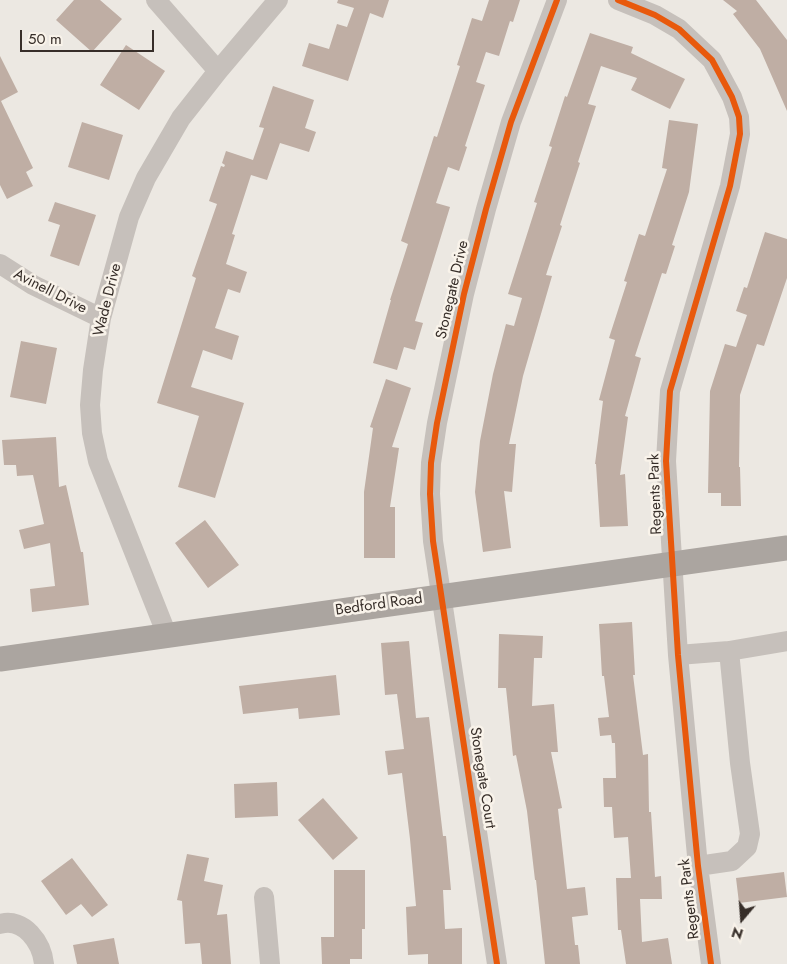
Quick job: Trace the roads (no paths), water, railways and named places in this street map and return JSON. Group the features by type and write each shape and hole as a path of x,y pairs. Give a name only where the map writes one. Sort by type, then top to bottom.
{"main road":[{"name":"Bedford Road","path":"0,659 787,548"}],"street":[{"path":"156,0 218,71"},
{"name":"Wade Drive","path":"167,635 98,461 92,433 90,405 101,318 129,217 146,178 182,118 218,71 278,0"},
{"name":"Stonegate Drive","path":"442,596 433,541 430,494 431,463 437,423 464,294 486,209 511,122 557,0"},
{"name":"Regents Park","path":"618,0 655,15 679,29 712,60 732,97 739,117 740,134 730,186 670,391 666,461 678,656 698,866 711,964"},
{"name":"Avinell Drive","path":"0,264 32,285 101,318"},
{"name":"Stonegate Court","path":"442,596 496,964"},
{"path":"678,656 729,651 787,641"},
{"path":"698,866 732,861 747,847 750,834 740,764 729,651"},
{"path":"264,897 270,964"},
{"path":"0,924 21,926 33,936 43,956 44,964"}]}
